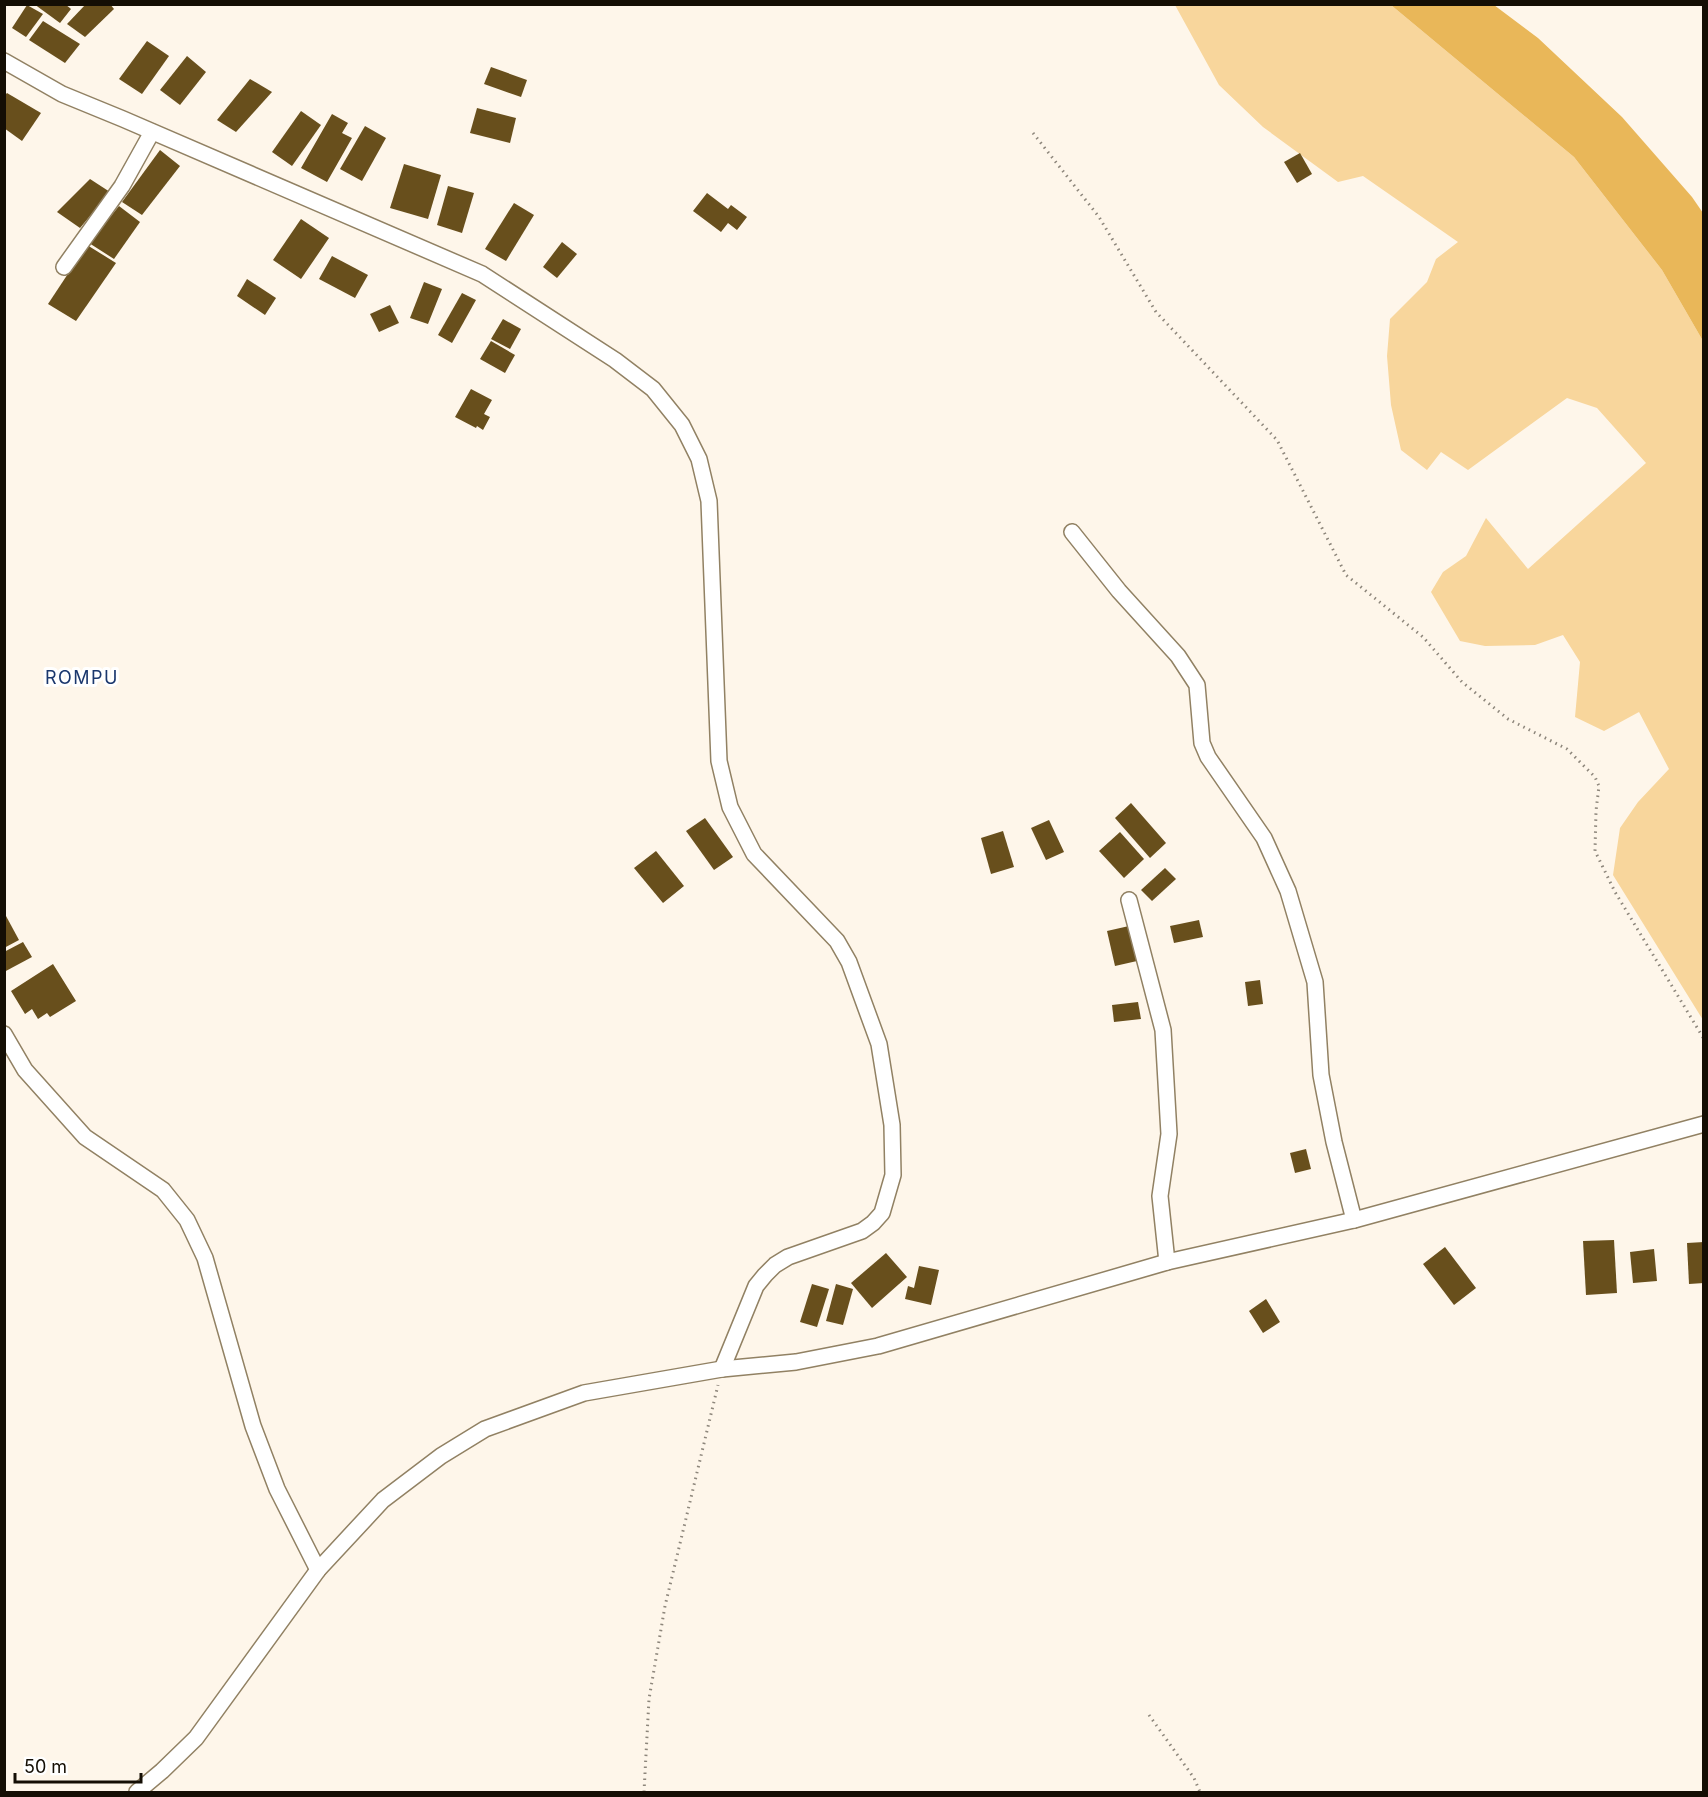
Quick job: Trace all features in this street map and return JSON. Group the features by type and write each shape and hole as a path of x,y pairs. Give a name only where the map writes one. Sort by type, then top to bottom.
{"street":[{"path":"4,61 62,94 482,274 615,360 653,389 682,425 699,459 709,501 719,761 730,807 754,854 837,941 849,962 879,1044 892,1135 893,1176 882,1214 862,1232 803,1251 775,1265 756,1286 722,1369"},
{"path":"64,267 122,186 152,132"},
{"path":"1072,532 1119,591 1178,656 1197,685 1203,743 1208,757 1264,838 1288,891 1315,982 1321,1074 1334,1142 1354,1220"},
{"path":"1130,900 1163,1030 1169,1134 1160,1196 1167,1262"},
{"path":"4,1034 25,1070 86,1137 163,1190 187,1220 205,1258 253,1426 277,1489 318,1570"},
{"path":"136,1792 196,1738 318,1570 383,1500 441,1456 485,1429 584,1393 722,1369 796,1362 878,1346 1167,1262 1354,1220 1704,1124"}],"path":[{"path":"1033,134 1099,217 1156,312 1277,440 1346,574 1423,637 1462,682 1508,719 1567,749 1595,777 1599,786 1595,851 1615,892 1704,1039"},
{"path":"644,1792 649,1699 665,1606 722,1369"},
{"path":"1149,1715 1194,1778 1200,1792"}],"shaded area":[{"path":"1175,5 1391,5 1574,157 1662,270 1703,341 1703,1020 1613,875 1620,828 1638,802 1669,769 1639,712 1604,731 1575,717 1580,662 1563,635 1535,645 1485,646 1460,641 1431,592 1443,572 1466,556 1486,518 1528,569 1646,463 1597,408 1567,398 1468,470 1441,452 1427,470 1401,450 1391,405 1387,356 1390,319 1427,282 1436,259 1458,242 1363,176 1338,182 1263,127 1219,85"},
{"path":"1391,5 1494,5 1538,38 1622,117 1692,197 1703,213 1703,341 1662,270 1574,157"}],"building":[{"path":"34,4 65,4 71,9 60,23"},
{"path":"86,4 110,4 114,9 85,37 67,24"},
{"path":"27,5 43,14 26,37 12,28"},
{"path":"43,21 80,44 65,63 29,40"},
{"path":"147,41 169,56 142,94 119,79"},
{"path":"187,56 206,72 180,105 160,90"},
{"path":"491,67 527,80 521,97 484,84"},
{"path":"250,79 272,92 236,132 217,120"},
{"path":"7,93 41,113 22,141 4,128 4,96"},
{"path":"477,108 516,118 510,143 470,133"},
{"path":"301,111 321,125 292,166 272,152"},
{"path":"332,114 348,123 342,133 352,138 327,182 301,168"},
{"path":"365,126 386,138 362,181 340,169"},
{"path":"160,150 180,166 142,215 122,202"},
{"path":"1300,153 1312,174 1297,183 1284,162"},
{"path":"404,164 441,175 428,219 390,208"},
{"path":"90,179 110,192 80,228 57,212"},
{"path":"448,186 474,193 462,233 437,225"},
{"path":"707,193 728,209 731,205 747,217 737,230 728,223 721,232 693,211"},
{"path":"514,203 534,215 506,261 485,249"},
{"path":"119,206 140,222 114,259 89,243"},
{"path":"301,219 329,238 301,279 273,260"},
{"path":"562,242 577,254 557,278 543,267"},
{"path":"87,245 116,263 76,321 48,304"},
{"path":"332,256 368,275 355,298 319,279"},
{"path":"247,279 276,298 265,315 237,296"},
{"path":"424,282 442,289 428,324 410,318"},
{"path":"462,293 476,300 452,343 438,335"},
{"path":"390,305 399,323 379,332 370,314"},
{"path":"503,319 521,329 510,349 491,339"},
{"path":"491,341 515,355 505,373 480,359"},
{"path":"471,389 492,400 484,414 490,417 483,430 455,417"},
{"path":"1131,803 1166,843 1150,858 1115,818"},
{"path":"705,818 733,857 714,870 686,831"},
{"path":"1049,820 1064,852 1046,860 1031,828"},
{"path":"1003,831 1014,867 991,874 981,838"},
{"path":"1120,832 1144,859 1124,878 1099,851"},
{"path":"656,851 684,886 663,903 634,868"},
{"path":"1165,868 1176,879 1152,901 1141,890"},
{"path":"6,916 19,940 4,948 4,917"},
{"path":"1199,920 1203,937 1174,943 1170,926"},
{"path":"1129,926 1137,961 1115,966 1107,931"},
{"path":"23,942 32,957 4,972 4,952"},
{"path":"53,964 76,1001 50,1017 47,1013 38,1019 32,1009 25,1014 11,991"},
{"path":"1260,980 1263,1004 1248,1006 1245,982"},
{"path":"1138,1002 1141,1019 1114,1022 1112,1005"},
{"path":"1306,1149 1311,1169 1295,1173 1290,1153"},
{"path":"1614,1240 1617,1293 1586,1295 1583,1241"},
{"path":"1704,1242 1704,1283 1689,1284 1687,1243"},
{"path":"1445,1247 1476,1288 1454,1305 1423,1264"},
{"path":"1654,1249 1657,1281 1633,1283 1630,1252"},
{"path":"886,1253 907,1277 872,1308 851,1283"},
{"path":"919,1266 939,1270 931,1305 905,1299 908,1286 914,1288"},
{"path":"812,1284 829,1289 817,1327 800,1322"},
{"path":"836,1284 853,1289 843,1325 826,1321"},
{"path":"1266,1299 1280,1322 1263,1333 1249,1311"}],"district":[{"name":"ROMPU","path":"82,678"}]}
